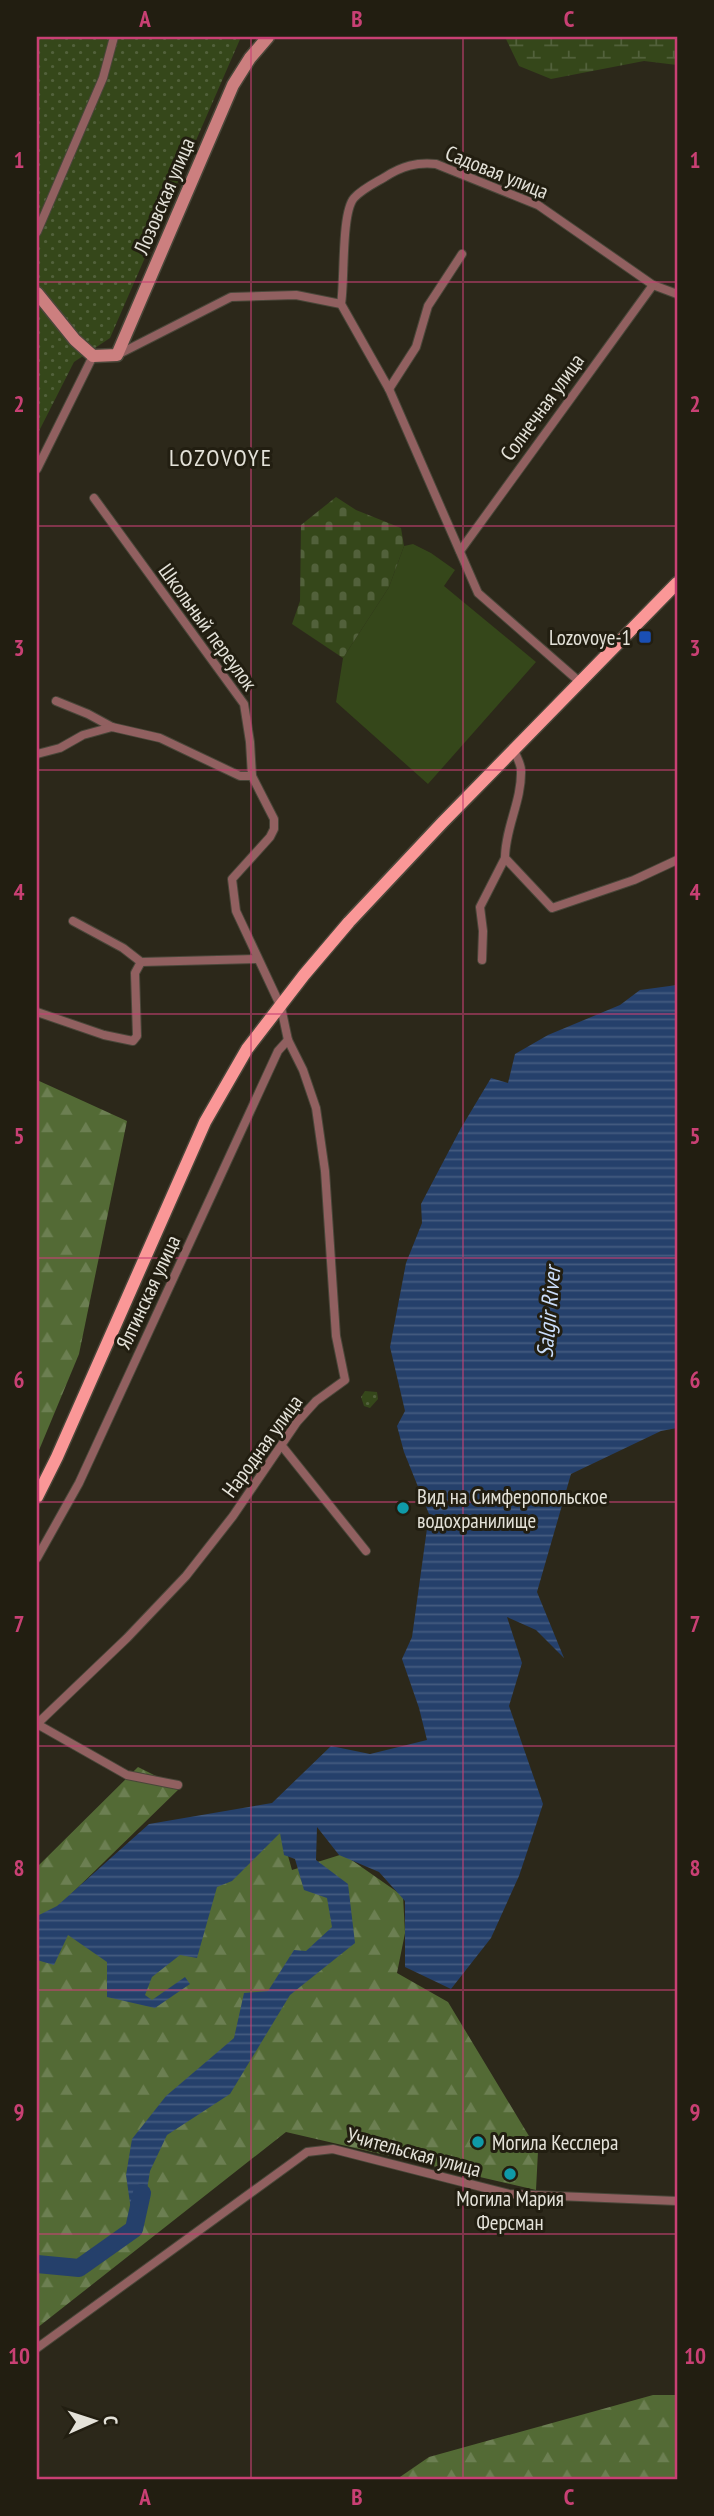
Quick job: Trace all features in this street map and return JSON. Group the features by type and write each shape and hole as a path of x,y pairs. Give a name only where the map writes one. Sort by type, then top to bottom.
{"main road":[{"name":"Лозовская улица","path":"117,355 233,85 250,58 268,37"},
{"path":"37,293 75,340 93,356 117,355"},
{"path":"37,1497 205,1122 247,1049 349,922 677,583"}],"street":[{"path":"37,232 103,78 114,37"},
{"name":"Садовая улица","path":"341,304 347,218 352,201 362,191 398,169 423,163 436,164 538,205 653,285 677,294"},
{"path":"389,389 416,346 428,306 462,254"},
{"name":"Солнечная улица","path":"460,551 653,285"},
{"path":"117,355 231,297 296,295 341,304 389,389 478,593 581,683"},
{"path":"37,469 93,356"},
{"name":"Школьный переулок","path":"94,498 244,704 252,776 274,819 274,829"},
{"path":"56,701 111,727 160,738 240,776 252,776"},
{"path":"37,754 60,748 83,735 111,727"},
{"path":"482,960 480,907 505,858 505,841 517,804 522,768 514,750"},
{"name":"Народная улица","path":"37,1724 127,1638 186,1576 233,1516 297,1422 316,1401 345,1380 336,1336 325,1171 316,1108 303,1070 288,1040 281,1007 236,911 232,879 274,829"},
{"path":"505,858 552,908 634,880 677,860"},
{"path":"73,921 123,948 141,962 257,959"},
{"path":"37,1012 104,1035 133,1041 136,1036 137,1013 135,973 141,962"},
{"name":"Ялтинская улица","path":"37,1558 79,1483 278,1051 288,1040"},
{"path":"282,1446 366,1550"},
{"path":"37,1724 127,1775 178,1785"},
{"name":"Учительская улица","path":"37,2348 307,2152 333,2149 509,2194 677,2200"}],"green space":[{"path":"37,37 241,37 110,338 74,362 37,435"},
{"path":"505,37 677,37 677,65 644,61 551,79 519,66"},
{"path":"336,497 356,510 401,528 404,546 389,587 343,658 292,624 300,601 301,525"},
{"path":"413,544 455,570 444,586 536,662 428,784 336,702 343,658 389,587 404,546"},
{"path":"37,1080 127,1121 79,1354 37,1455"},
{"path":"365,1391 377,1392 378,1399 370,1408 364,1406 361,1397"},
{"path":"138,1767 180,1788 66,1899 279,1824 292,1870 343,1854 403,1896 405,1933 397,1973 448,2002 538,2151 536,2190 286,2132 37,2328 37,1867"},
{"path":"653,2395 677,2395 677,2479 397,2479 429,2457"}],"water":[{"path":"677,985 677,1428 661,1431 571,1474 537,1592 564,1658 536,1630 507,1617 522,1663 509,1706 543,1804 519,1876 491,1938 451,1989 405,1967 405,1901 379,1872 339,1855 317,1827 316,1860 348,1884 355,1943 290,1995 230,2094 167,2135 150,2171 143,2215 132,2217 126,2175 132,2139 166,2096 234,2038 244,1993 268,1991 294,1950 306,1951 332,1927 327,1898 304,1890 295,1859 284,1855 280,1833 232,1881 217,1887 197,1958 180,1955 152,1977 145,1995 152,2000 185,1977 190,1984 155,2008 107,1997 107,1962 68,1935 54,1965 37,1960 37,1916 57,1906 149,1824 272,1803 331,1746 370,1754 427,1740 402,1659 412,1637 429,1514 404,1452 397,1426 405,1411 390,1347 406,1263 422,1223 421,1204 491,1078 508,1083 515,1054 548,1035 620,1005 640,990"}],"waterway":[{"name":"Salgir River","path":"37,2264 79,2268 134,2229 142,2193"}],"place":[{"name":"Lozovoye-1","path":"645,637"},
{"name":"Вид на Симферопольское водохранилище","path":"403,1508"},
{"name":"Могила Кесслера","path":"478,2142"},
{"name":"Могила Мария Ферсман","path":"510,2174"}],"district":[{"name":"LOZOVOYE","path":"221,457"}]}
